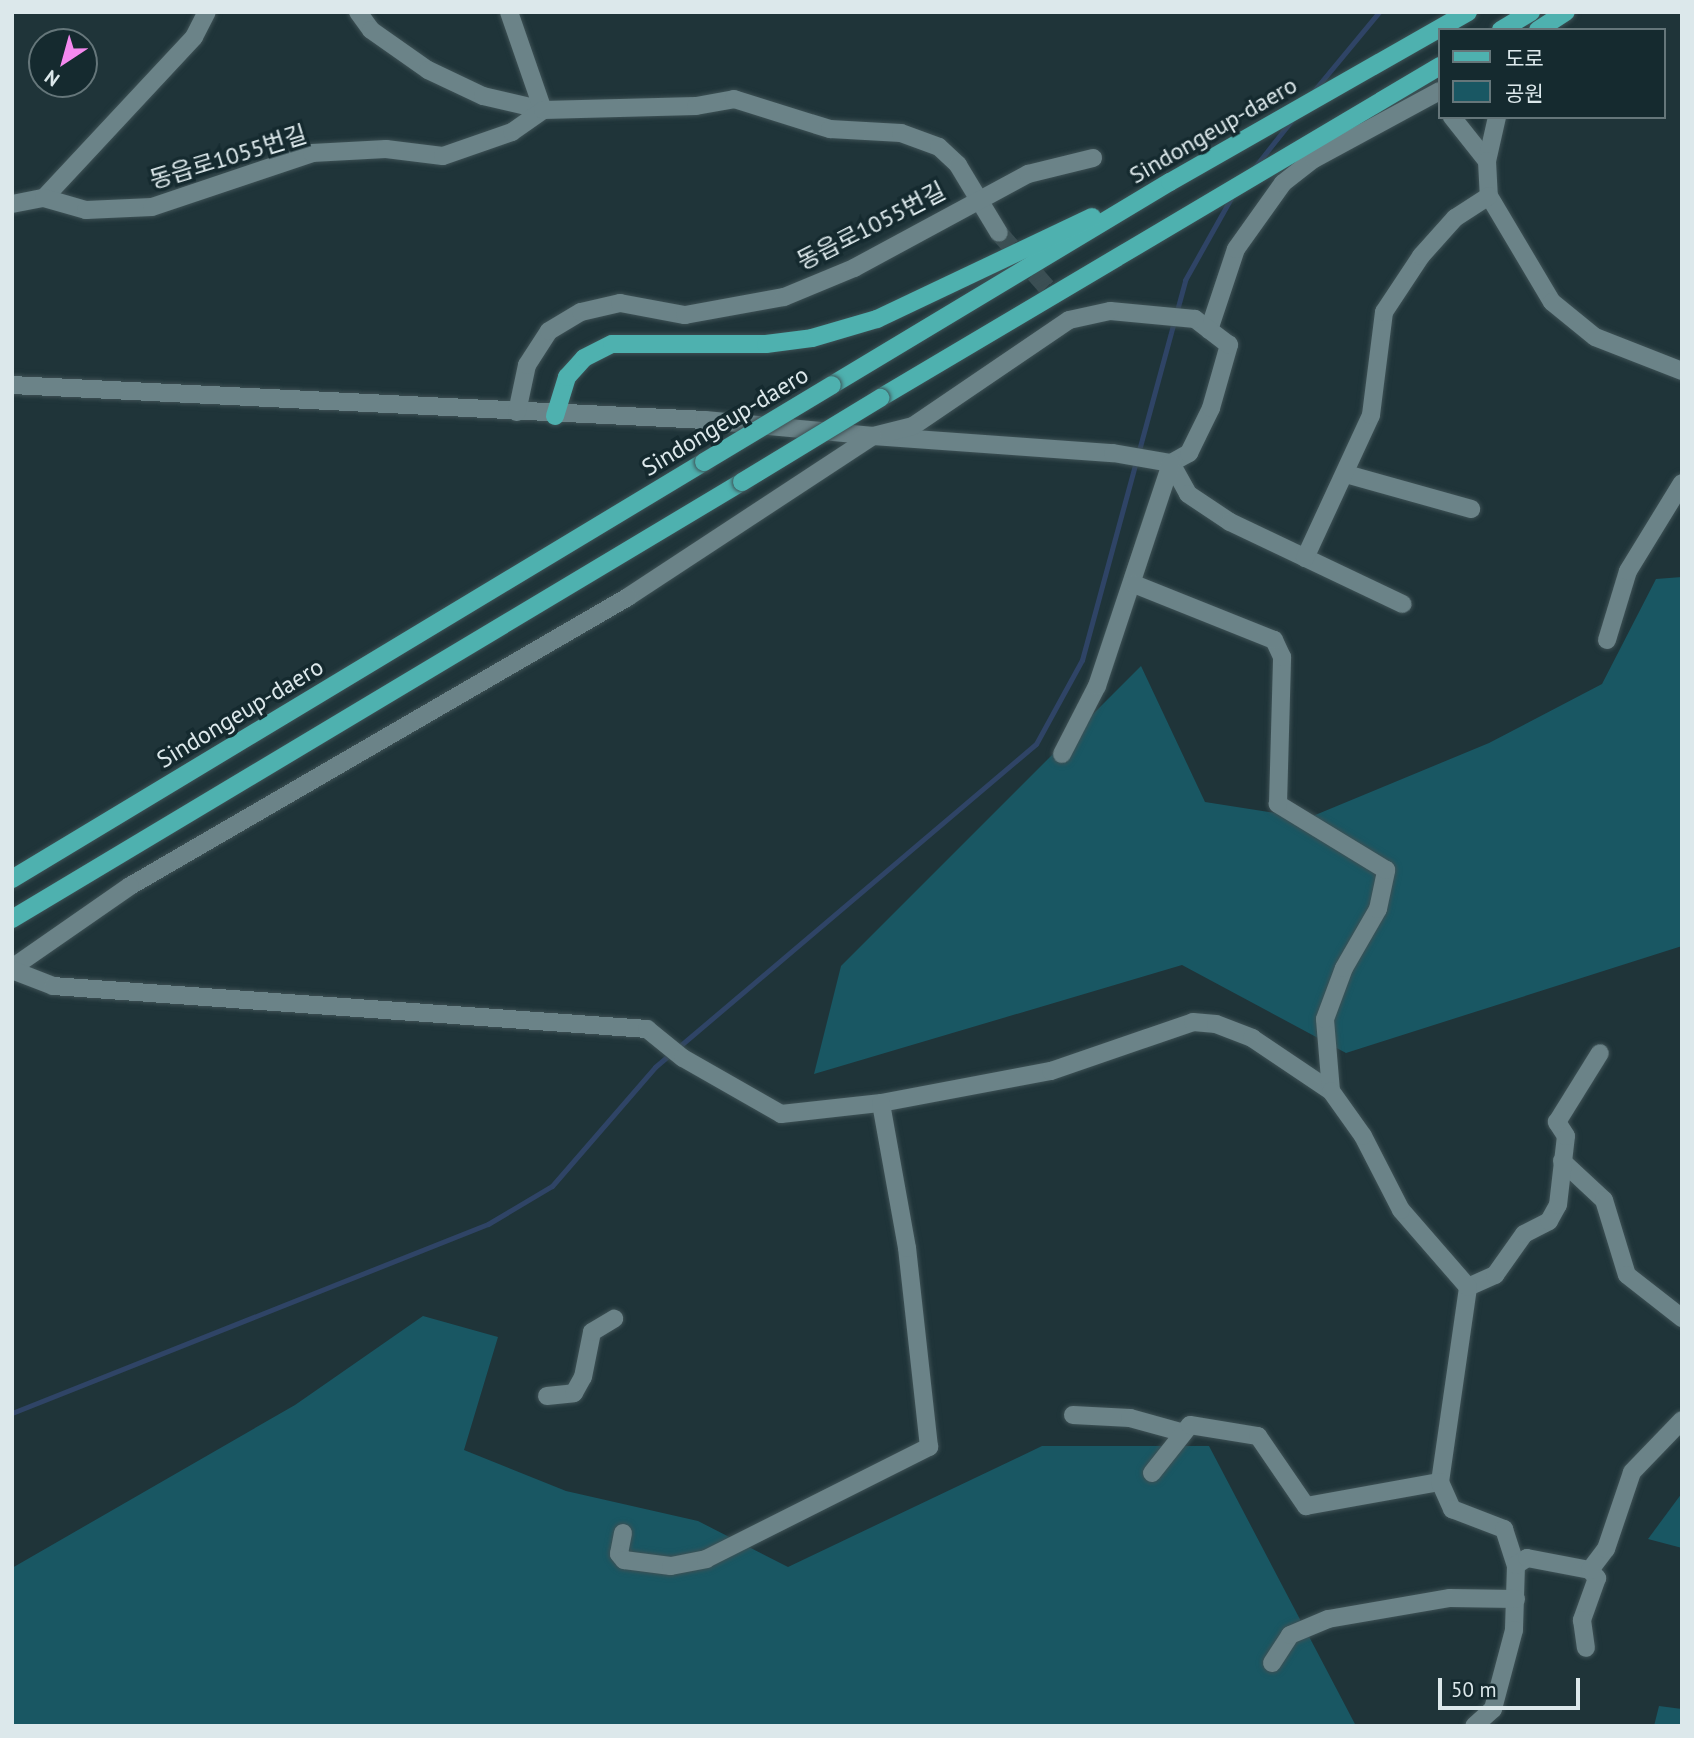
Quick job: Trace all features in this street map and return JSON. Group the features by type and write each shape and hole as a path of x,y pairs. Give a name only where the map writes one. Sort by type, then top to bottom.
{"main road":[{"path":"1504,28 1531,12"},
{"path":"1541,28 1566,12"},
{"name":"Sindongeup-daero","path":"1440,28 1465,14"},
{"name":"Sindongeup-daero","path":"12,879 1206,162 1438,29"},
{"path":"12,919 1176,219 1437,68"},
{"path":"555,416 567,377 584,358 612,344 766,344 812,338 877,319 1206,162"}],"street":[{"path":"44,198 194,37 207,12"},
{"name":"동읍로1055번길","path":"358,12 371,30 428,70 483,96 542,110 696,106 734,99 830,129 901,133 939,147 958,165 999,233"},
{"path":"509,12 542,110"},
{"path":"1202,324 1236,249 1283,183 1314,159 1438,97"},
{"name":"동읍로1055번길","path":"12,204 44,198 86,210 152,207 312,153 386,149 443,156 512,132 542,110"},
{"path":"1454,119 1487,161"},
{"path":"1497,119 1487,161 1489,195 1552,302 1570,321 1611,345 1682,371"},
{"name":"동읍로1055번길","path":"517,412 527,365 549,331 581,312 620,303 685,315 784,297 854,268 1028,174 1093,158"},
{"path":"1305,558 1371,415 1384,312 1422,256 1455,218 1489,195"},
{"path":"1057,299 1069,320"},
{"path":"12,385 555,416 705,420 873,436 1124,455 1166,462 1189,453 1226,360 1229,345 1202,324 1153,314 1110,312 1069,320 913,426 873,436 628,597 130,886 12,970"},
{"path":"1166,462 1182,486 1202,505 1402,604"},
{"path":"1062,754 1097,686 1134,584 1166,462"},
{"path":"1346,474 1471,509"},
{"path":"1607,640 1628,571 1682,483"},
{"path":"1134,584 1274,640 1282,657 1278,803 1386,870 1378,909 1343,968 1325,1019 1331,1091"},
{"path":"12,970 53,986 561,1019 647,1029 683,1058 781,1114 881,1103 1051,1070 1193,1022 1216,1024 1252,1038 1331,1091 1363,1136 1401,1210 1468,1287 1440,1482 1452,1509 1504,1529 1516,1565 1514,1630 1493,1709 1474,1726"},
{"path":"1468,1287 1494,1275 1524,1234 1549,1221 1559,1205 1566,1136 1558,1122 1600,1053"},
{"path":"623,1533 619,1554 624,1560 671,1566 706,1559 929,1447 907,1248 881,1103"},
{"path":"1562,1161 1604,1199 1626,1275 1682,1318"},
{"path":"547,1396 574,1393 583,1377 592,1332 614,1319"},
{"path":"1073,1415 1130,1418 1181,1432"},
{"path":"1590,1570 1606,1549 1632,1472 1682,1420"},
{"path":"1152,1473 1181,1432 1190,1425 1258,1436 1306,1506 1440,1482"},
{"path":"1516,1565 1527,1558 1590,1570 1597,1578 1582,1620 1586,1648"},
{"path":"1272,1663 1290,1635 1328,1619 1450,1598 1516,1599"}],"green space":[{"path":"1682,577 1682,946 1346,1053 1182,965 814,1074 841,966 1141,666 1205,802 1308,818 1489,743 1602,684 1656,579"},
{"path":"423,1316 498,1337 464,1450 566,1491 698,1521 788,1567 1042,1446 1209,1446 1356,1726 12,1726 12,1568 295,1405"},
{"path":"1682,1493 1682,1548 1648,1539"},
{"path":"1659,1706 1682,1709 1682,1726 1654,1726"}],"waterway":[{"path":"1312,93 1379,12"},
{"path":"1254,168 1291,121"},
{"path":"12,1413 488,1224 552,1186 655,1067 1036,744 1082,660 1185,280 1231,198"}],"tunnel":[{"path":"999,233 1057,299"}]}
